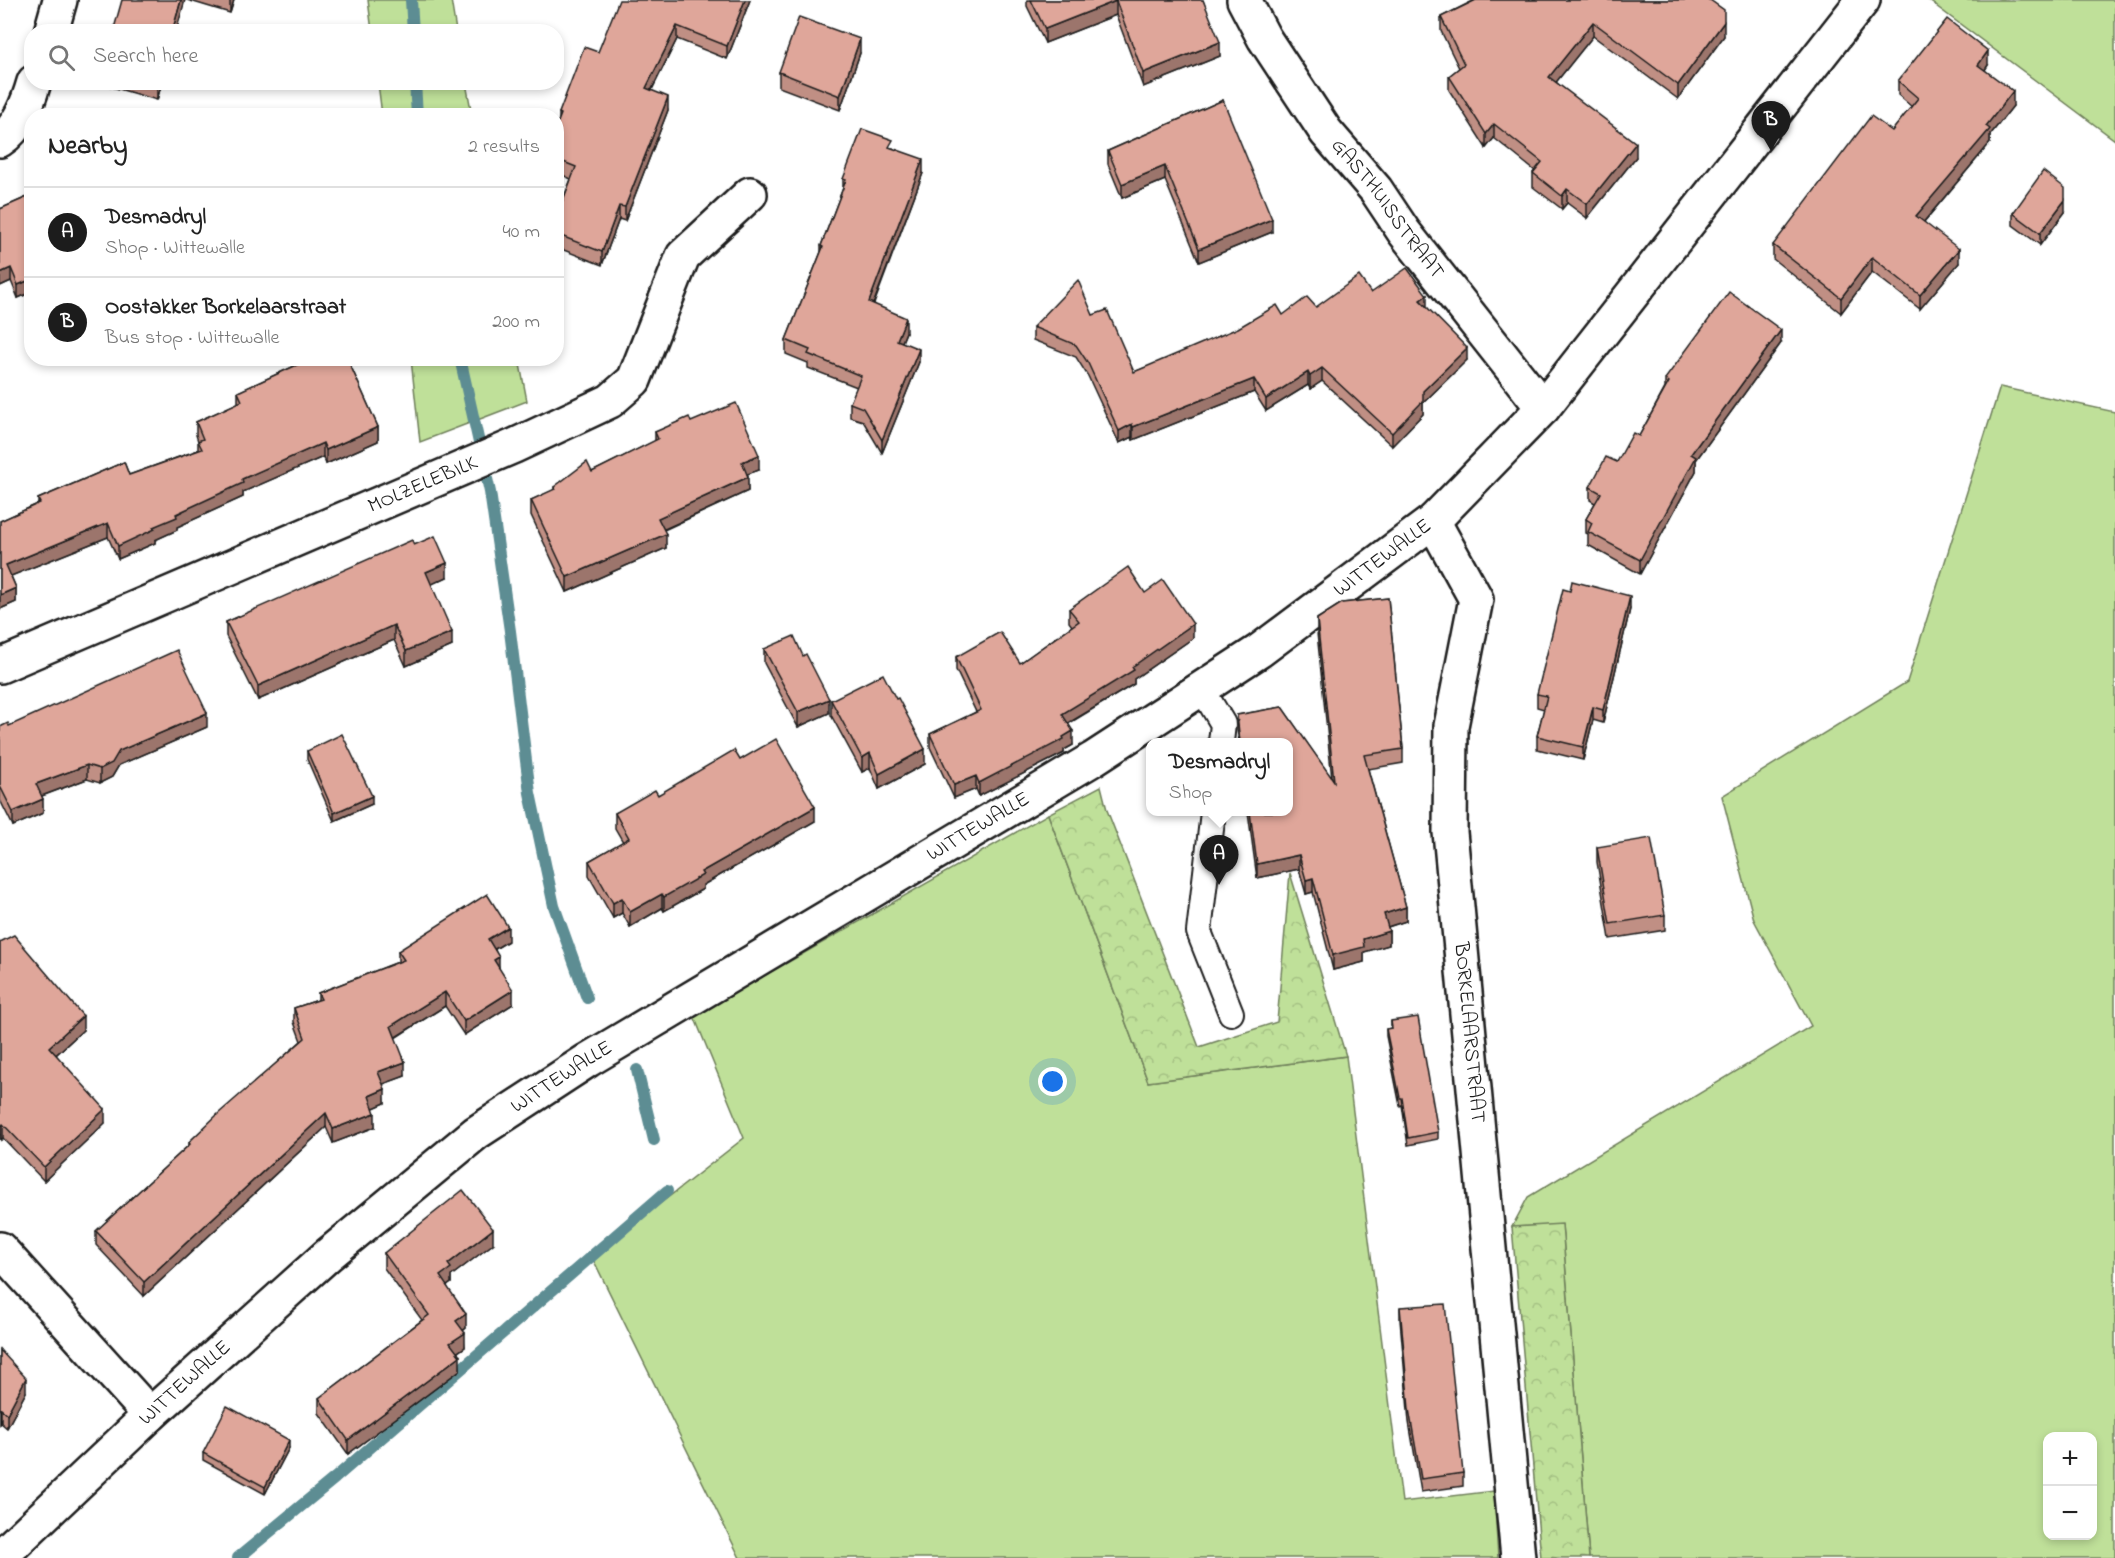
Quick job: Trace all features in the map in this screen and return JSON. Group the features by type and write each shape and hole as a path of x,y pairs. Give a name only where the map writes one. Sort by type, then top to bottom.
{"street":[{"path":"53,24 60,0"},
{"name":"GASTHUISSTRAAT","path":"1244,0 1264,38 1326,132 1376,190 1404,232 1543,408"},
{"name":"WITTEWALLE","path":"0,1557 150,1415 328,1255 476,1133 588,1060 1093,759 1259,651 1433,521 1543,408 1863,0"},
{"path":"26,108 32,90"},
{"path":"0,140 7,135 24,111"},
{"name":"MOLZELEBILK","path":"0,666 610,401 634,380 683,256 750,194"},
{"name":"BORKELAARSTRAAT","path":"1433,521 1476,598 1451,726 1450,832 1518,1558"},
{"path":"0,1249 150,1415"}],"lane":[{"path":"1202,689 1223,724 1221,738"},
{"path":"1213,816 1199,932 1231,1013"}],"green space":[{"path":"368,0 451,0 455,24 371,24"},
{"path":"1928,0 2115,0 2115,140"},
{"path":"379,90 467,90 471,108 381,108"},
{"path":"412,366 520,366 527,401 420,442"},
{"path":"2000,387 2115,412 2115,1558 1589,1558 1562,1225 1512,1227 1528,1197 1811,1026 1754,920 1722,796 1907,682"},
{"path":"1101,786 1107,810 1199,1047 1277,1022 1290,873 1346,1056 1148,1082 1048,814"},
{"path":"1048,814 1148,1082 1346,1056 1402,1502 1494,1491 1498,1558 740,1558 592,1257 744,1138 694,1016"},
{"path":"1562,1224 1589,1558 1541,1558 1512,1227"}],"building":[{"path":"122,0 181,0 174,24 115,24"},
{"path":"619,0 745,0 727,46 677,26 646,88 668,97 625,207 619,206 602,252 564,237 564,198 576,167 564,162 564,108 561,108 584,47 598,52"},
{"path":"1031,0 1203,0 1220,42 1143,73 1116,1 1045,29"},
{"path":"1476,0 1710,0 1724,10 1724,22 1678,85 1593,22 1549,77 1636,143 1587,204 1567,189 1562,196 1533,173 1542,162 1494,124 1486,134 1449,76 1464,64 1441,17"},
{"path":"799,17 860,39 840,96 779,72"},
{"path":"1947,19 1988,51 1978,65 2013,91 1986,126 1990,129 1916,216 1959,249 1920,295 1872,257 1841,298 1773,245 1871,116 1892,131 1918,98 1898,81"},
{"path":"1223,100 1272,219 1199,249 1165,166 1122,184 1108,151"},
{"path":"862,129 893,140 889,147 923,159 869,302 906,318 897,340 919,349 882,440 863,408 850,403 861,376 808,354 810,350 786,340 823,247 821,246 846,180 843,179"},
{"path":"2043,171 2065,188 2065,200 2040,233 2013,213"},
{"path":"24,198 24,282 18,285 11,268 0,273 0,209"},
{"path":"1407,268 1427,295 1420,300 1467,348 1423,391 1423,401 1392,433 1322,368 1310,376 1308,372 1266,399 1254,379 1133,427 1132,424 1119,431 1088,363 1076,345 1033,327 1078,280 1093,315 1107,310 1134,372 1238,328 1277,305 1283,315 1307,297 1316,307 1359,276 1371,293"},
{"path":"1729,292 1781,330 1691,454 1696,457 1640,560 1588,532 1592,523 1586,519 1601,493 1590,487 1606,457 1617,462 1633,433 1639,436 1669,382 1665,379"},
{"path":"295,366 351,366 378,427 326,450 323,443 242,479 243,483 176,514 177,517 118,546 108,523 6,565 16,588 0,595 0,521 40,503 38,499 124,462 129,475 202,449 198,441 203,439 196,422 242,401 238,392"},
{"path":"736,403 759,455 742,462 748,477 658,518 666,534 567,577 531,500 555,489 554,487 587,462 592,472 658,439 655,432 689,417 691,422"},
{"path":"435,536 447,563 426,572 452,632 406,651 394,625 258,686 226,622 412,540 414,545"},
{"path":"1128,567 1145,593 1163,580 1193,624 1132,667 1134,670 1062,714 1073,731 1063,737 1064,739 979,783 976,776 954,785 930,734 981,710 956,657 1000,632 1020,663 1079,621 1069,609"},
{"path":"1572,581 1630,596 1603,710 1593,707 1583,747 1537,736 1547,696 1537,694 1563,589 1570,591"},
{"path":"1388,598 1403,749 1364,755 1406,907 1384,914 1389,931 1363,939 1364,947 1333,955 1313,878 1306,880 1299,855 1257,864 1251,816 1293,816 1293,738 1240,738 1237,715 1282,707 1334,781 1317,619 1342,603"},
{"path":"794,636 803,656 806,654 829,699 798,712 764,649"},
{"path":"177,650 207,713 119,751 112,763 100,769 87,765 36,784 43,799 13,812 0,786 0,727 8,723 9,726"},
{"path":"883,674 925,749 879,774 870,753 862,758 831,700"},
{"path":"342,734 372,796 334,813 307,751"},
{"path":"776,739 815,807 701,872 703,875 664,897 662,894 630,912 622,898 613,903 589,861 629,838 615,813 655,790 658,795 734,750 740,760"},
{"path":"1651,838 1665,915 1610,924 1597,847"},
{"path":"487,894 508,927 488,939 499,957 494,960 513,990 464,1021 445,992 391,1026 405,1062 378,1072 385,1089 369,1096 375,1113 333,1129 326,1113 144,1282 96,1231 190,1144 189,1142 219,1113 305,1038 294,1008 321,999 318,993 404,960 398,951"},
{"path":"14,935 83,1016 49,1047 105,1109 44,1167 3,1124 0,1125 0,942"},
{"path":"1418,1017 1438,1132 1408,1138 1402,1098 1400,1098 1386,1029 1392,1028 1391,1021"},
{"path":"463,1190 493,1229 448,1264 451,1268 440,1276 466,1314 456,1321 465,1333 450,1343 460,1356 348,1440 319,1398 429,1315 384,1253"},
{"path":"1445,1304 1463,1473 1421,1479 1409,1409 1400,1307"},
{"path":"0,1350 26,1378 7,1414 0,1410"},
{"path":"227,1406 289,1440 265,1487 203,1453"}],"waterway":[{"path":"411,0 412,24"},
{"path":"415,90 417,108"},
{"path":"462,366 490,492 530,793 554,906 587,998"},
{"path":"637,1070 654,1140"},
{"path":"238,1558 335,1478 667,1191"}],"place":[{"name":"Oostakker Borkelaarstraat","path":"1771,151"},
{"name":"Desmadryl","path":"1219,885"}]}
